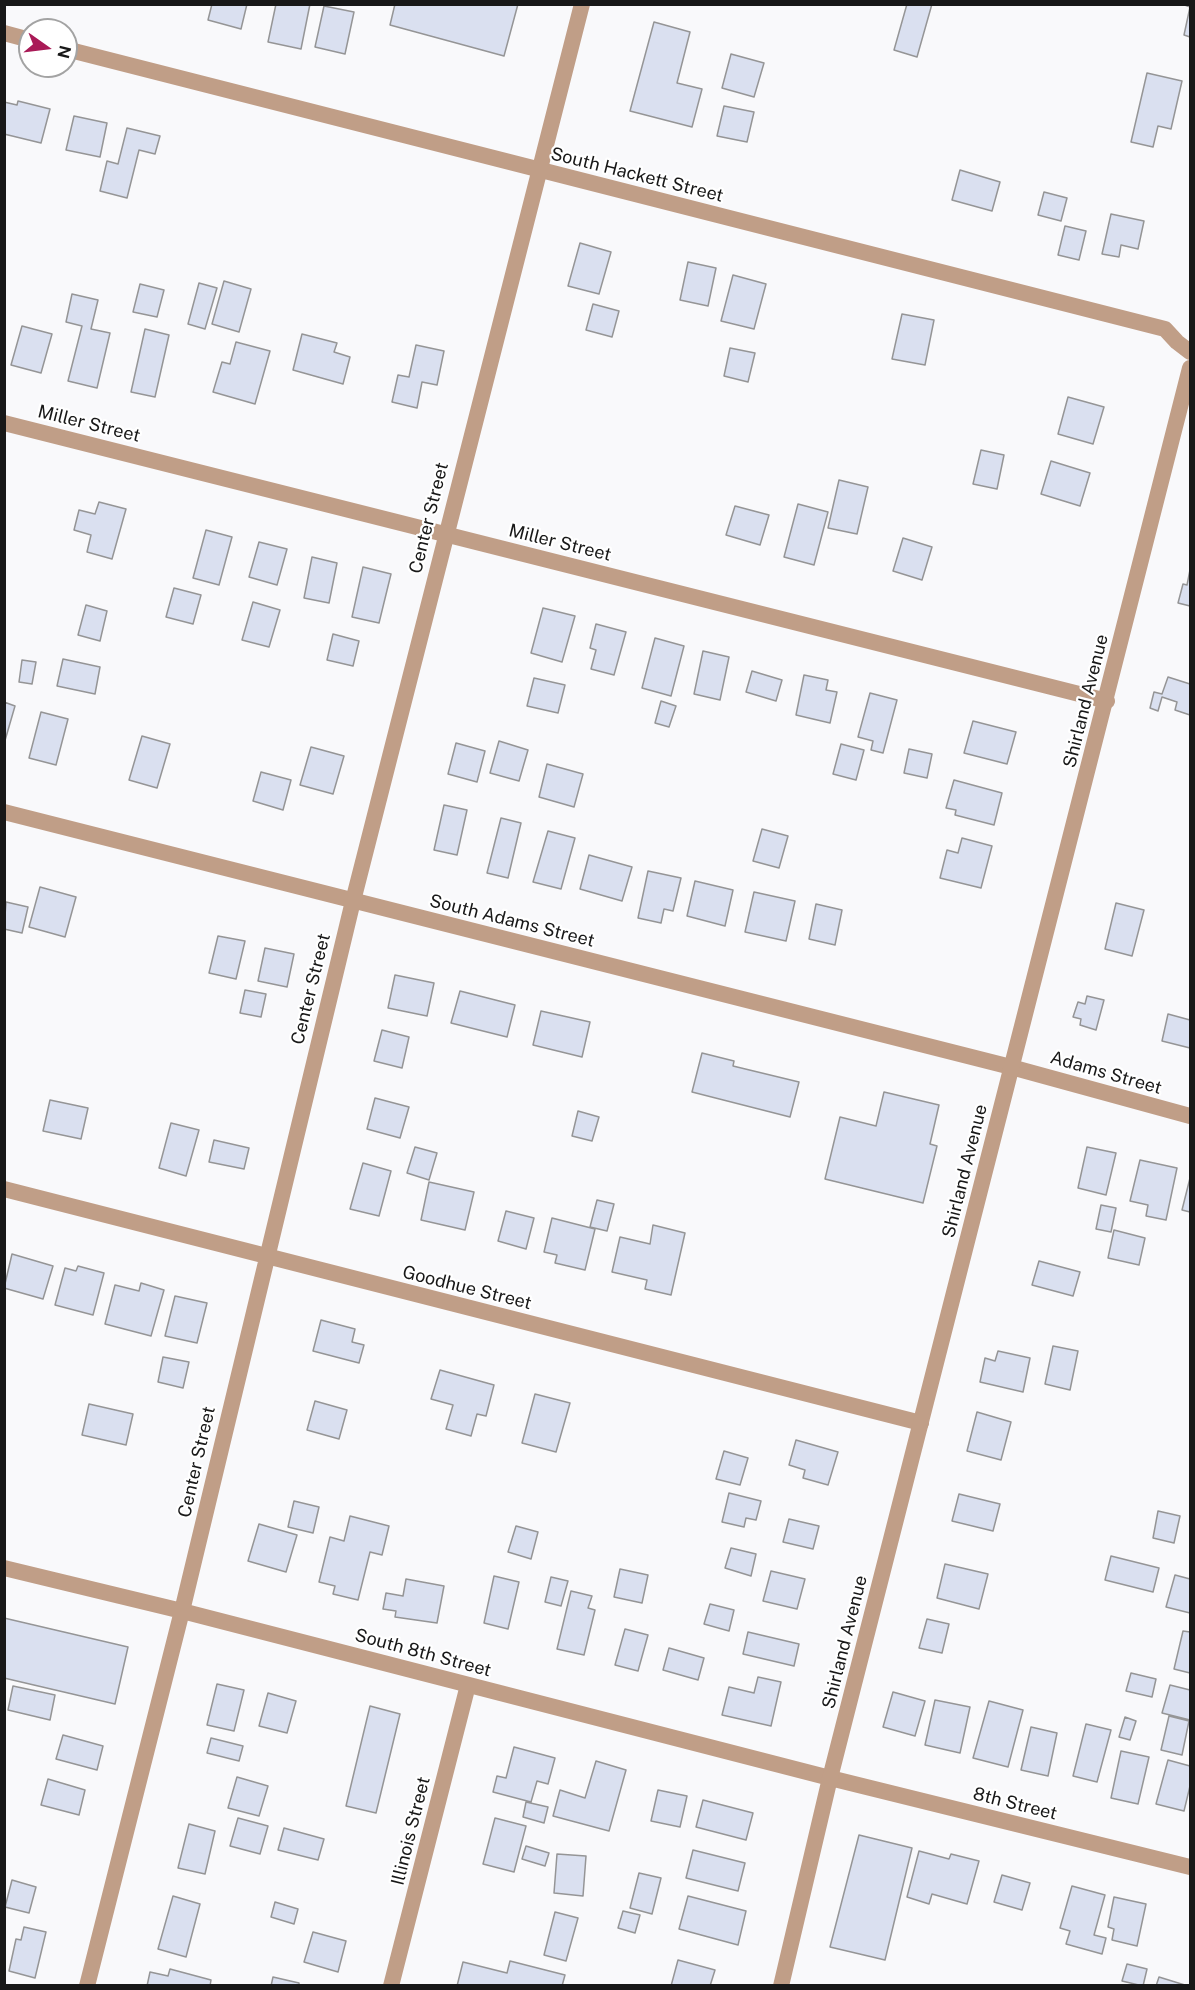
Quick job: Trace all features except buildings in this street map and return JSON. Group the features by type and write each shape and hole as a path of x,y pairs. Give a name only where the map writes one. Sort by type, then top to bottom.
{"street":[{"name":"Center Street","path":"87,1986 182,1611 353,901 582,4"},
{"name":"South Hackett Street","path":"78,52 1165,329 1191,352"},
{"name":"Shirland Avenue","path":"781,1986 830,1778 1191,368"},
{"name":"Miller Street","path":"4,423 1107,700"},
{"name":"South Adams Street","path":"4,812 1011,1067"},
{"name":"Adams Street","path":"1011,1067 1191,1116"},
{"name":"Goodhue Street","path":"4,1189 921,1423"},
{"name":"South 8th Street","path":"4,1568 182,1611 830,1778"},
{"name":"Illinois Street","path":"391,1986 468,1685"},
{"name":"8th Street","path":"830,1778 1191,1867"}]}
